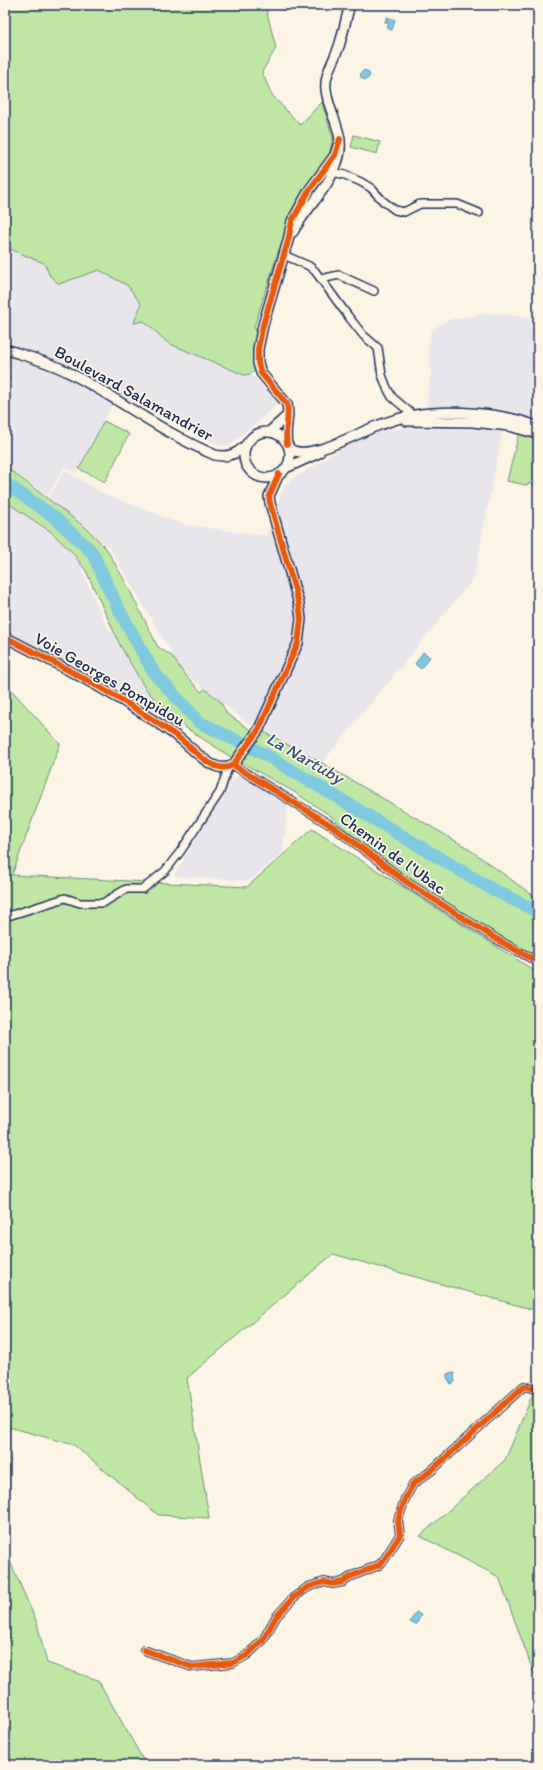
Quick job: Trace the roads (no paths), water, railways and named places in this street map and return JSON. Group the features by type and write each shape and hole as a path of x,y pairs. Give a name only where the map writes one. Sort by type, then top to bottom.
{"street":[{"path":"286,468 290,455 285,432 288,415 287,404 261,373 258,363 258,349 263,325 288,241 292,221 310,189 329,171 340,139 339,130 328,101 326,88 328,74 340,43 350,5"},
{"path":"329,171 345,175 361,182 371,188 383,201 395,210 404,212 420,204 457,204 479,213"},
{"path":"284,255 309,266 321,278 363,335 378,348 382,375 387,388 392,397 413,415"},
{"path":"321,278 339,276 374,291"},
{"name":"Boulevard Salamandrier","path":"5,349 69,372 133,411 215,455 228,456 236,454 246,446"},
{"path":"329,446 270,478 257,475 250,470 246,464 244,456 246,446 250,439 257,434 269,432 278,435 295,452 304,453 329,446 380,425 413,415 434,413 505,417 538,427"},
{"path":"461,422 469,414"},
{"path":"269,432 288,415"},
{"path":"380,425 413,421 461,422 509,426 538,434"},
{"path":"269,496 279,474"},
{"path":"5,917 65,898 80,903 102,903 126,889 143,889 165,871 180,852 220,792 233,765 259,729 298,643 301,620 299,604 270,506 269,496 257,475"},
{"name":"Voie Georges Pompidou","path":"5,637 142,713 177,736 192,748 201,758 220,768 233,765"},
{"name":"Chemin de l'Ubac","path":"233,765 332,826 408,883 498,940 538,962"},
{"path":"144,1650 192,1667 233,1663 247,1655 263,1640 276,1617 293,1598 308,1587 324,1582 333,1584 343,1582 352,1576 379,1565 384,1560 400,1535 398,1520 405,1499 413,1484 431,1471 524,1386 538,1390"}],"water":[{"path":"387,17 395,20 392,30 387,28 389,23 385,22"},
{"path":"365,70 370,75 365,80 360,75"},
{"path":"423,652 430,657 421,669 415,664"},
{"path":"452,1372 455,1373 455,1382 451,1384 447,1378 447,1374"},
{"path":"416,1612 421,1615 416,1625 410,1622"}],"waterway":[{"name":"La Nartuby","path":"5,483 53,516 92,552 118,608 154,673 199,722 264,754 490,888 538,912"}]}
